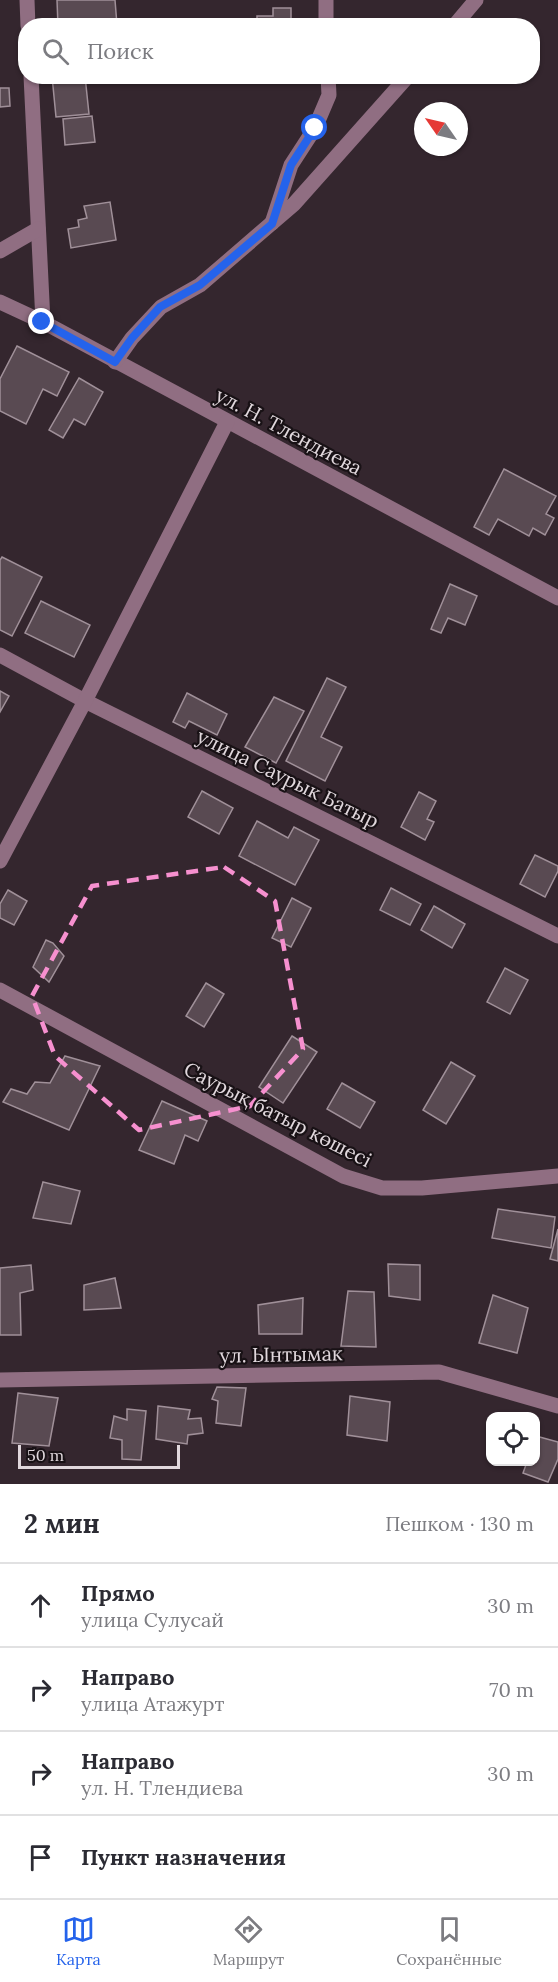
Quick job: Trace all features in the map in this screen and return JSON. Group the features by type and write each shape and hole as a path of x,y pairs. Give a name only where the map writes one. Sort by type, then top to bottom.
{"street":[{"path":"27,0 28,18"},
{"path":"326,0 326,18"},
{"path":"461,18 476,0"},
{"path":"31,84 42,322"},
{"path":"272,224 291,165 315,128 329,96 328,84"},
{"path":"115,362 132,338 160,307 200,285 294,204 401,84"},
{"path":"0,251 38,229"},
{"name":"ул. Н. Тлендиева","path":"0,302 42,322 558,598"},
{"path":"0,861 85,701 227,422"},
{"name":"улица Саурык Батыр","path":"0,656 85,701 558,936"},
{"name":"Саурық батыр көшесі","path":"0,990 352,1179 382,1188 422,1188 558,1176"},
{"name":"ул. Ынтымак","path":"0,1380 439,1372 558,1406"}],"highlighted area":[{"path":"224,867 275,901 303,1049 250,1106 139,1130 55,1056 32,996 92,886"}],"building":[{"path":"57,0 115,0 116,18 58,18"},
{"path":"273,8 291,8 291,18 257,18 257,16 273,16"},
{"path":"53,84 86,84 89,114 56,117"},
{"path":"0,88 9,88 10,106 0,107"},
{"path":"92,116 95,142 65,145 63,119"},
{"path":"110,202 116,240 71,248 68,229 79,227 78,220 87,218 84,206"},
{"path":"17,346 69,372 57,396 43,389 26,424 0,411 0,379"},
{"path":"79,378 103,392 85,425 74,419 63,438 49,430"},
{"path":"504,469 556,496 546,514 554,518 545,535 533,528 529,536 498,519 489,535 474,527"},
{"path":"2,557 42,577 12,636 0,630 0,560"},
{"path":"450,584 477,596 465,625 448,618 441,633 431,629"},
{"path":"41,601 90,625 74,657 25,633"},
{"path":"327,678 346,687 321,737 342,747 325,781 286,761"},
{"path":"0,691 9,696 0,712"},
{"path":"187,693 227,714 217,735 189,721 185,728 173,722"},
{"path":"274,697 304,711 276,763 245,747"},
{"path":"202,791 233,808 219,834 188,817"},
{"path":"419,792 436,801 427,819 434,822 425,840 401,827"},
{"path":"257,821 288,838 294,827 319,840 295,885 239,856"},
{"path":"535,855 558,866 558,871 545,897 520,884"},
{"path":"391,888 421,904 410,925 380,910"},
{"path":"8,890 27,901 14,925 0,918 0,904"},
{"path":"292,898 311,908 291,947 272,938"},
{"path":"434,906 465,924 452,948 421,930"},
{"path":"46,940 53,943 64,956 49,982 33,967"},
{"path":"505,968 528,980 510,1014 487,1002"},
{"path":"206,983 224,994 204,1027 186,1016"},
{"path":"292,1036 317,1052 283,1103 259,1087"},
{"path":"65,1056 100,1066 69,1130 3,1102 11,1089 27,1094 35,1082 50,1083"},
{"path":"451,1062 475,1076 446,1124 423,1110"},
{"path":"342,1083 375,1102 360,1128 327,1109"},
{"path":"162,1101 207,1121 198,1141 185,1135 174,1164 139,1150"},
{"path":"43,1182 80,1191 71,1224 33,1218"},
{"path":"498,1209 555,1217 551,1248 492,1238"},
{"path":"558,1229 558,1261 550,1259"},
{"path":"388,1264 420,1265 420,1300 389,1296"},
{"path":"31,1265 33,1290 20,1293 21,1335 0,1335 0,1268"},
{"path":"115,1278 121,1308 84,1310 84,1285"},
{"path":"348,1291 374,1292 376,1347 341,1346"},
{"path":"493,1295 528,1308 517,1353 479,1343"},
{"path":"303,1298 302,1334 259,1334 258,1305"},
{"path":"217,1387 246,1388 241,1426 216,1423 218,1401 212,1399"},
{"path":"18,1393 58,1398 49,1446 12,1443"},
{"path":"350,1396 390,1402 387,1441 347,1435"},
{"path":"158,1406 190,1410 188,1419 201,1418 203,1433 188,1435 187,1444 156,1439"},
{"path":"127,1409 146,1411 141,1460 122,1459 122,1440 110,1438 114,1416 127,1420"},
{"path":"540,1437 558,1442 558,1459 548,1482 523,1473 526,1466 540,1466"}],"route":[{"path":"42,322 115,362 132,338 160,307 200,285 272,224 291,165 315,128"}]}
